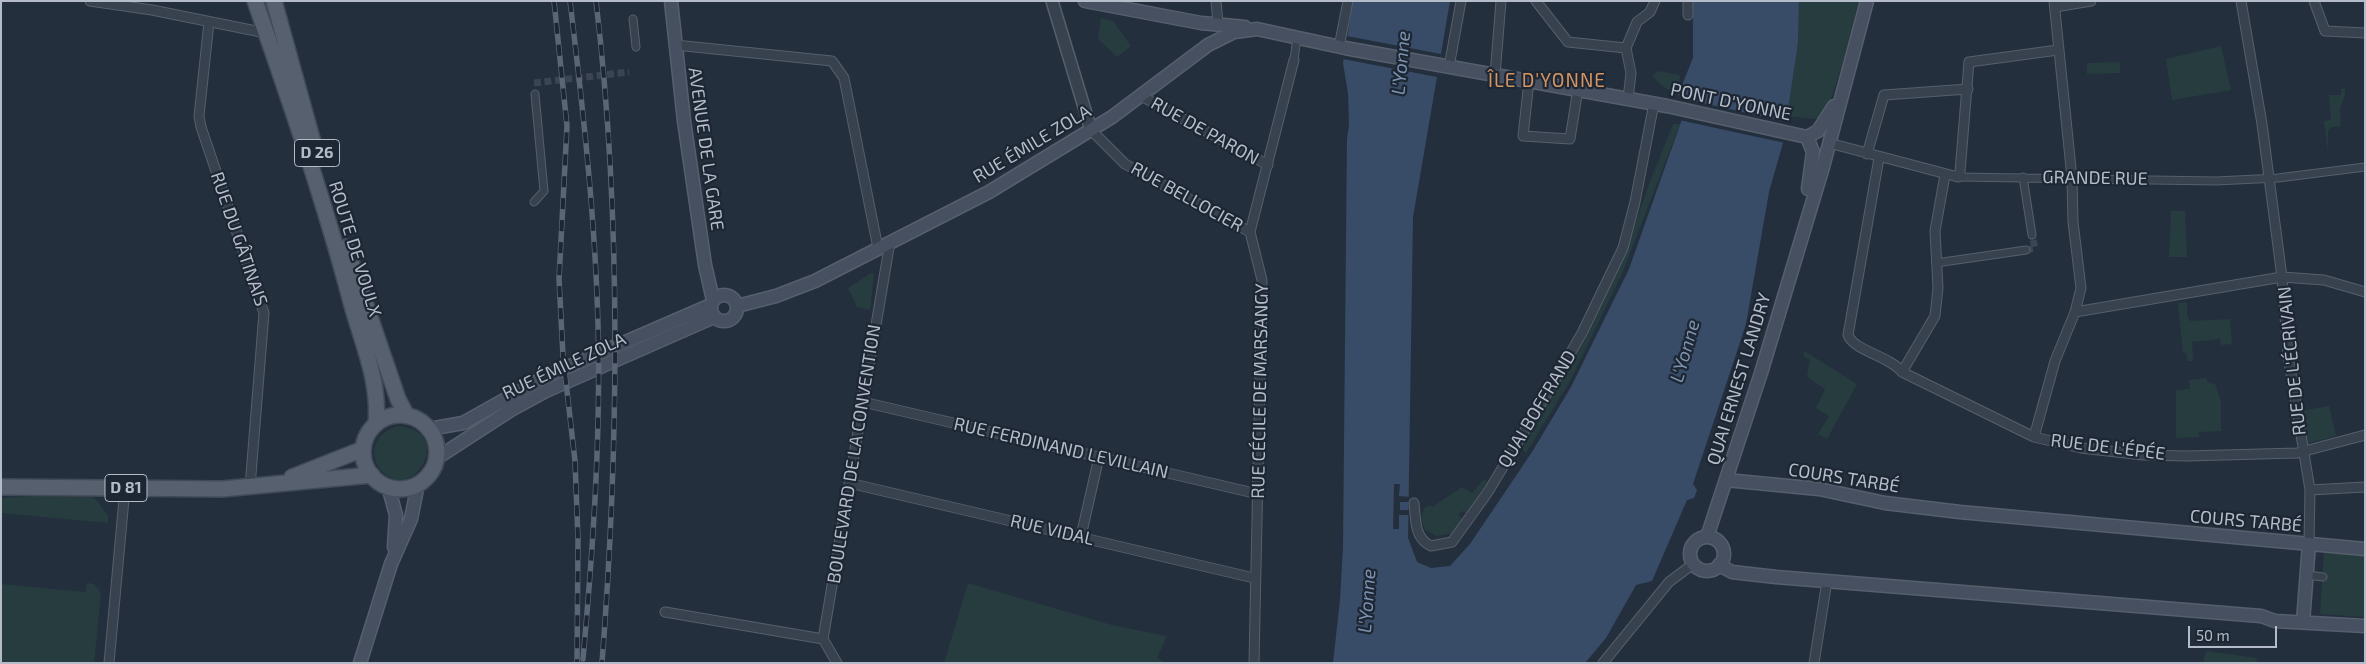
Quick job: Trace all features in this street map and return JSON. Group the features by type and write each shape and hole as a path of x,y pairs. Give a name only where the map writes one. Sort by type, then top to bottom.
{"main road":[{"name":"ROUTE DE VOULX","path":"255,1 332,232 372,368 378,402 376,424"},
{"name":"ROUTE DE VOULX","path":"274,1 288,58 333,210 398,399 407,416"},
{"name":"AVENUE DE LA GARE","path":"671,1 704,265 712,307"},
{"path":"1085,1 1201,23 1218,23 1257,29"},
{"path":"1803,136 1818,131 1828,118 1846,81 1867,1"},
{"path":"1201,23 1208,45"},
{"name":"RUE ÉMILE ZOLA","path":"737,306 776,296 842,269 878,248 989,192 1091,130 1141,96 1208,45 1234,32 1257,29 1342,47 1495,75"},
{"name":"PONT D'YONNE","path":"1495,75 1628,98 1803,136"},
{"name":"QUAI ERNEST LANDRY","path":"1693,564 1690,554 1693,544 1707,537 1761,373 1846,81"},
{"name":"QUAI ERNEST LANDRY","path":"1803,136 1813,152 1813,165 1803,231"},
{"path":"725,295 733,298 737,306 736,313 730,320 720,321 712,307 725,295"},
{"name":"RUE ÉMILE ZOLA","path":"436,458 511,410 546,391 639,350 712,307"},
{"name":"RUE ÉMILE ZOLA","path":"429,429 463,423 545,377 712,307"},
{"path":"394,415 407,416 419,420 429,429 436,446 436,458 432,470 418,484 406,488 388,486 372,475 365,463 363,449 367,435 376,424 394,415"},
{"name":"D 81","path":"276,483 363,449"},
{"name":"D 81","path":"1,487 222,489 372,475"},
{"name":"COURS TARBÉ","path":"1726,480 1819,490 1885,503 1960,512 2309,544 2303,622"},
{"path":"360,663 391,564 411,519 418,484"},
{"path":"388,486 397,522 391,564"},
{"path":"1693,564 1702,570 1708,571 1719,565 1723,550 1717,541 1707,537"},
{"path":"2309,544 2365,549"},
{"path":"1719,565 1732,572 2261,616 2275,621 2365,626"}],"street":[{"path":"90,1 152,10 266,33"},
{"name":"RUE BELLOCIER","path":"1052,1 1091,130 1126,164 1250,232"},
{"path":"1216,1 1218,23"},
{"path":"1342,47 1348,1"},
{"path":"1444,66 1461,1"},
{"path":"1495,75 1501,1"},
{"path":"1536,1 1568,42 1626,48"},
{"path":"1688,1 1688,14"},
{"path":"2034,437 2055,361 2076,312 2080,288 2073,222 2072,178 2055,4 2091,1"},
{"name":"RUE DE L'ÉCRIVAIN","path":"2241,1 2269,179 2282,278 2288,355 2310,490 2309,544"},
{"path":"2314,1 2326,31 2365,34"},
{"path":"1628,98 1631,73 1626,48 1637,22 1650,12 1655,2"},
{"path":"633,19 636,47"},
{"name":"RUE DU GÂTINAIS","path":"209,22 199,116 201,127 264,313 250,487"},
{"name":"RUE CÉCILE DE MARSANGY","path":"1254,663 1254,578 1258,494 1262,280 1250,232 1294,60 1297,37"},
{"path":"675,45 832,61 844,78 878,248"},
{"path":"1958,177 1968,89 1969,62 2058,50"},
{"path":"1529,81 1523,136 1570,139 1578,89"},
{"path":"1867,154 1884,94 1968,89"},
{"path":"534,202 544,191 535,94"},
{"name":"RUE DE PARON","path":"1141,96 1268,165"},
{"name":"QUAI BOFFRAND","path":"1414,503 1418,533 1431,546 1445,545 1460,533 1495,480 1582,333 1623,248 1635,202 1654,104"},
{"name":"GRANDE RUE","path":"1829,142 1879,158 1958,177 2216,181 2269,179 2365,167"},
{"name":"RUE DE L'ÉPÉE","path":"1879,158 1848,338 1894,363 1902,372 2034,437 2080,448 2143,455 2280,454 2297,453 2302,450 2365,435"},
{"path":"1902,372 1935,316 1938,288 1935,231 1945,175"},
{"path":"2023,177 2032,235"},
{"name":"BOULEVARD DE LA CONVENTION","path":"823,639 890,242"},
{"path":"1936,263 2026,250"},
{"path":"2076,312 2282,278 2324,280 2365,292"},
{"name":"RUE FERDINAND LEVILLAIN","path":"863,402 1258,494"},
{"path":"1081,536 1099,457"},
{"name":"RUE VIDAL","path":"849,483 1254,578"},
{"path":"2310,490 2365,487"},
{"path":"109,663 125,488"},
{"path":"1603,663 1669,582 1693,564"},
{"path":"2307,576 2323,577"},
{"path":"1814,663 1828,581"},
{"path":"665,612 823,639 837,663"}],"green space":[{"path":"1799,1 1859,1 1843,62 1824,120 1787,116 1798,43"},
{"path":"1101,18 1113,21 1131,46 1117,57 1098,39"},
{"path":"2221,46 2231,90 2172,100 2166,59"},
{"path":"2120,62 2120,73 2087,74 2087,63"},
{"path":"1659,71 1680,75 1678,93 1663,87 1652,75"},
{"path":"2345,88 2345,96 2340,108 2341,126 2331,127 2328,131 2328,152 2324,121 2331,120 2329,95 2341,95 2341,89"},
{"path":"1673,124 1680,124 1622,274 1570,381 1526,453 1522,449 1587,336 1624,256 1649,184"},
{"path":"2171,211 2185,211 2187,257 2169,257"},
{"path":"871,273 874,274 870,310 857,307 848,288"},
{"path":"2187,302 2187,315 2190,321 2230,319 2232,344 2221,345 2220,339 2192,342 2193,361 2187,361 2186,353 2183,353 2178,303"},
{"path":"1804,351 1857,384 1827,439 1818,434 1829,416 1816,408 1825,389 1807,377 1810,359 1804,357"},
{"path":"2207,378 2207,382 2215,384 2221,401 2221,431 2199,432 2199,437 2176,438 2176,390 2190,389 2189,380"},
{"path":"2329,406 2336,436 2305,444 2300,411"},
{"path":"399,426 416,431 425,441 427,453 423,464 415,474 404,480 392,479 380,469 374,455 377,442 381,436 392,428"},
{"path":"1484,479 1487,481 1486,484 1467,514 1463,511 1458,514 1463,520 1454,533 1437,536 1425,530 1421,518 1424,508 1430,505 1432,507 1462,487 1472,493"},
{"path":"34,496 94,497 108,516 108,523 1,513 1,498"},
{"path":"2324,551 2365,554 2365,617 2320,614"},
{"path":"87,583 94,584 101,593 94,663 1,663 1,584 85,592"},
{"path":"968,583 1112,625 1167,636 1157,658 1166,663 944,663"},
{"path":"2206,651 2257,658 2256,663 2203,663"}],"water":[{"name":"L'Yonne","path":"1353,1 1450,1 1413,217 1408,538 1417,562 1431,568 1450,566 1470,544 1532,452 1571,387 1629,269 1681,122 1687,96 1678,95 1693,58 1693,1 1799,1 1798,43 1783,143 1769,192 1746,324 1693,484 1697,490 1694,498 1687,500 1652,581 1636,585 1606,638 1585,663 1333,663 1340,600 1343,548 1347,139 1349,125 1348,93 1343,63"}],"pier":[{"path":"1347,36 1441,54 1437,77 1343,59"},
{"path":"1684,99 1788,122 1785,143 1679,120"},
{"path":"1394,484 1400,484 1399,496 1411,497 1411,502 1400,502 1400,510 1411,510 1411,515 1399,515 1399,529 1393,529"}],"tunnel":[{"path":"534,83 629,72"},
{"path":"2026,250 2035,248 2032,235"}],"railway":[{"path":"554,1 567,126 559,279 563,356 575,461 578,539 577,663"},
{"path":"570,1 591,203 599,366 595,492 583,659"},
{"path":"596,1 610,166 615,332 612,498 602,663"}],"district":[{"name":"ÎLE D'YONNE","path":"1547,81"}]}
